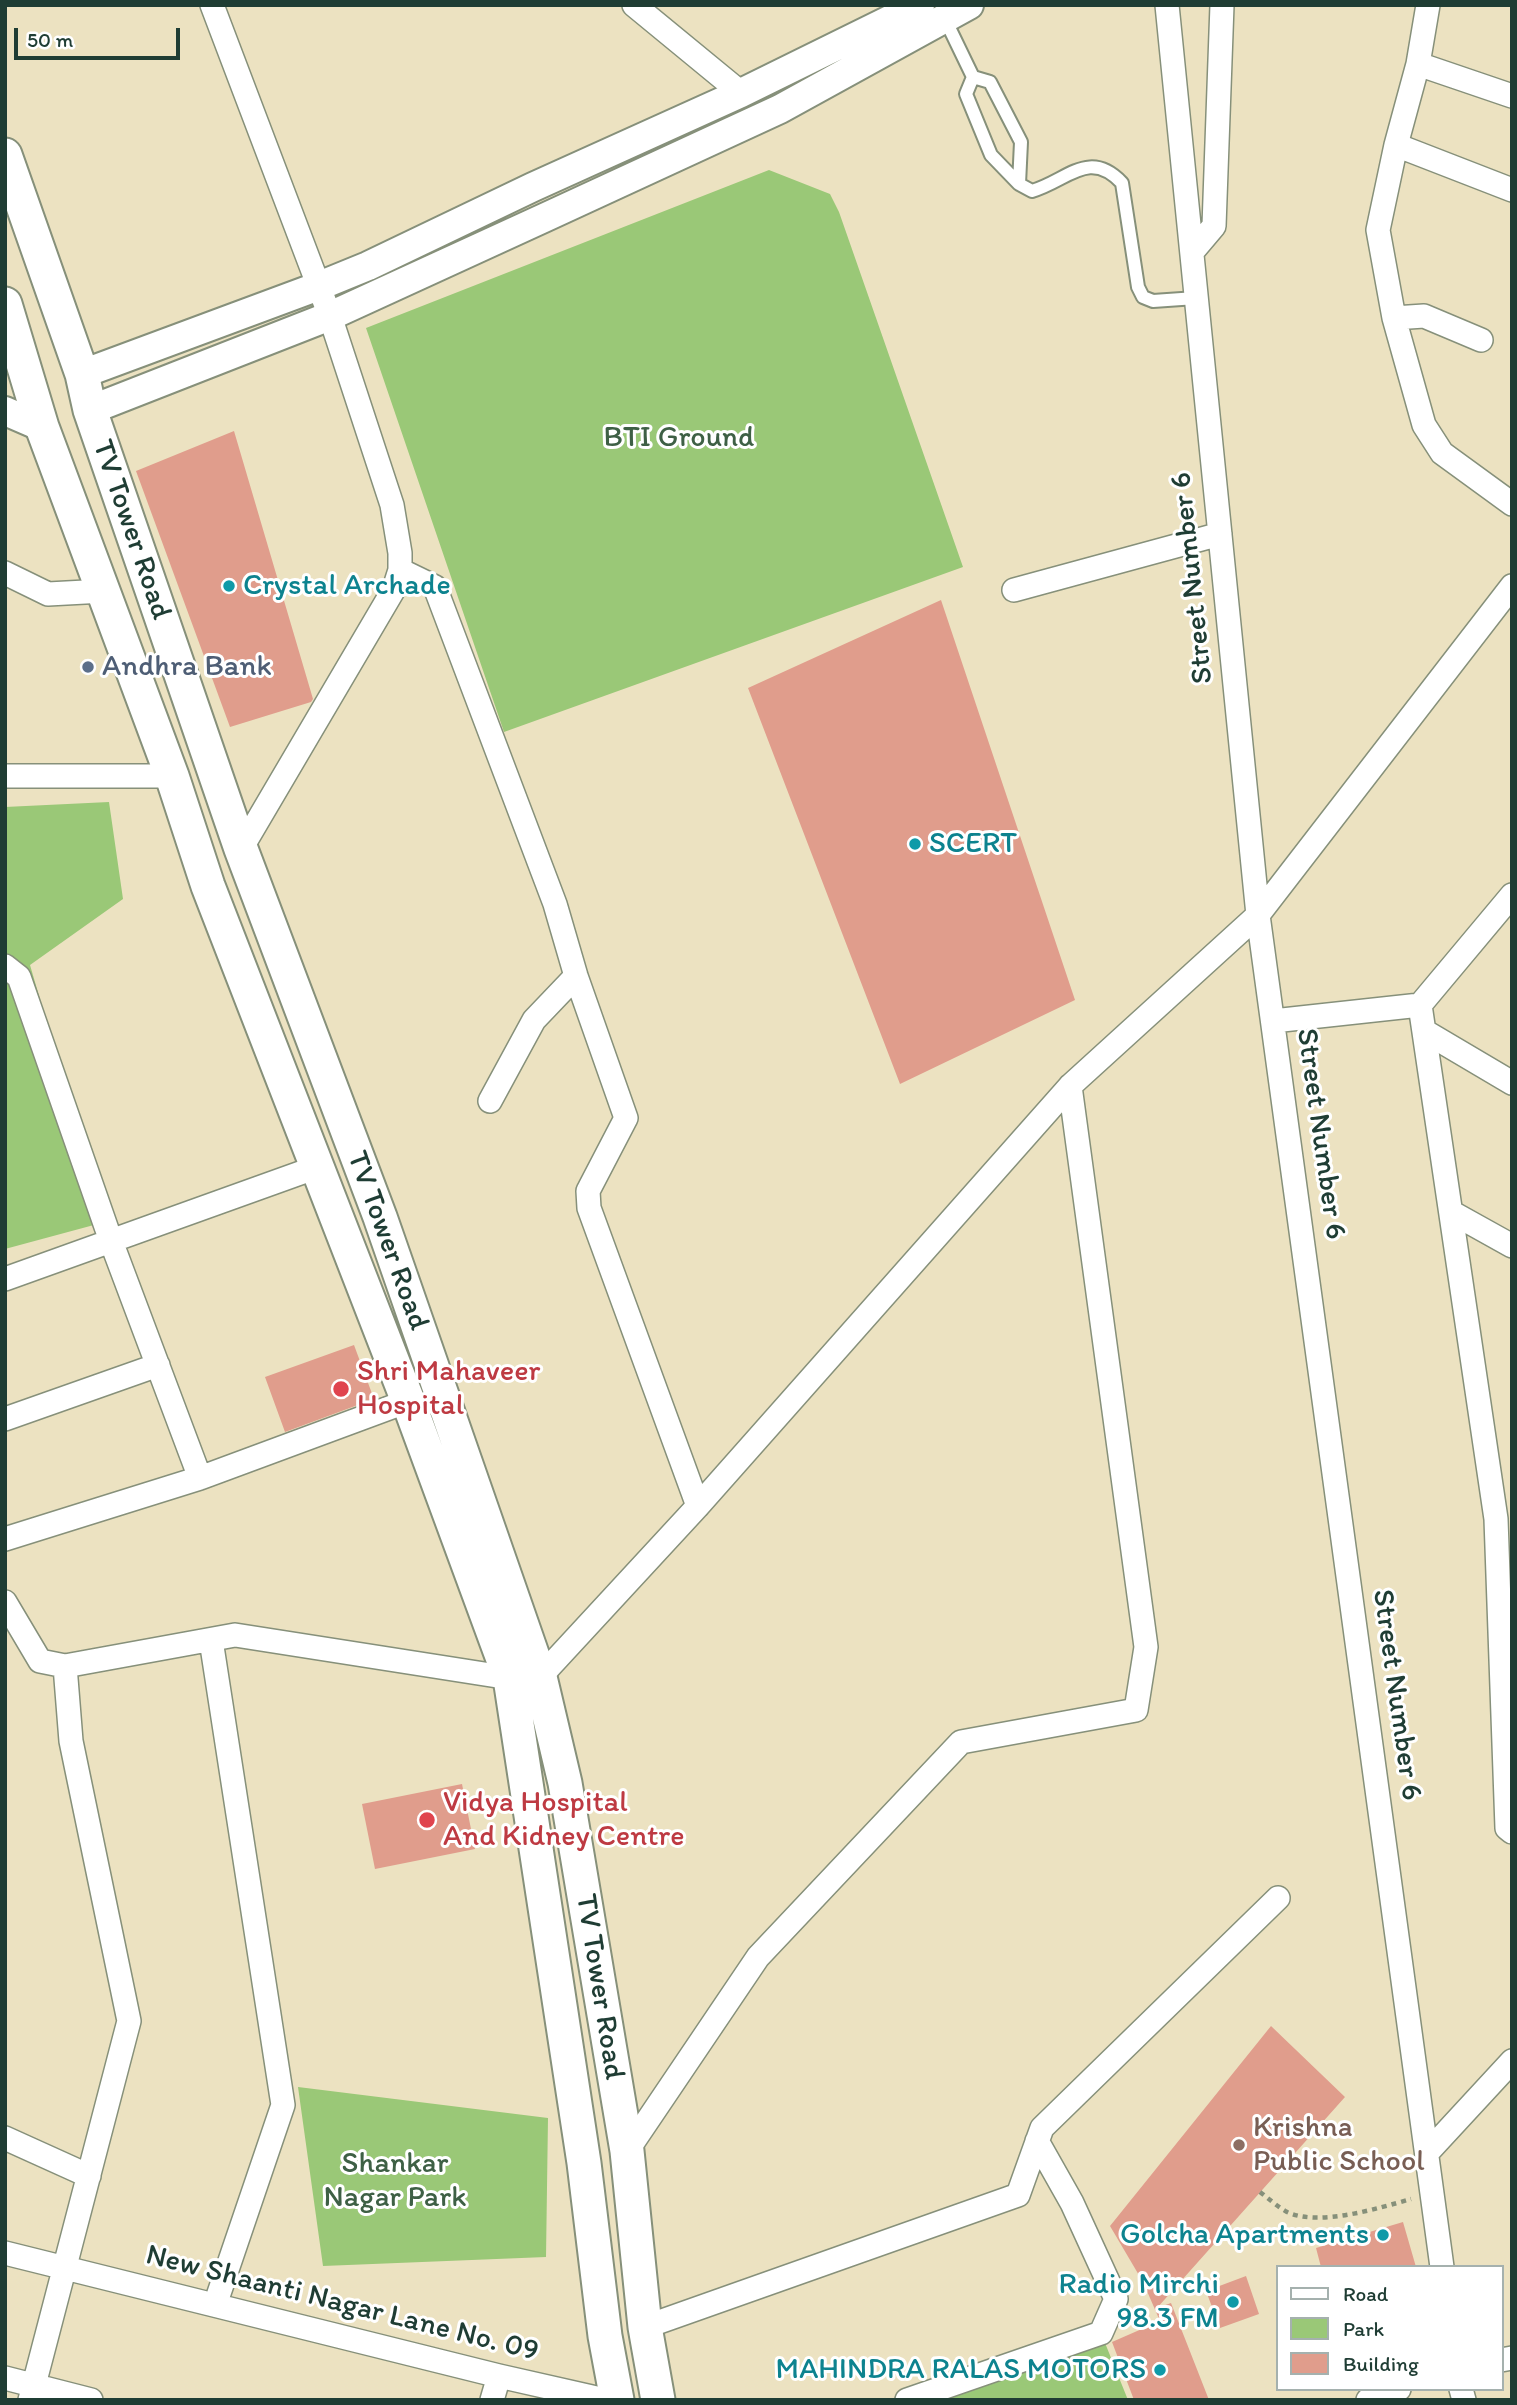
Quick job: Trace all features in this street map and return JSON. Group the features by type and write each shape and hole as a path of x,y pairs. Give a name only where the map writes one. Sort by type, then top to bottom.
{"main road":[{"name":"TV Tower Road","path":"5,155 82,374 90,410 241,849 380,1217 525,1678 605,2336 617,2400"},
{"name":"TV Tower Road","path":"5,304 18,377 42,427 104,592 172,776 208,886 408,1401 525,1678 565,1783 626,2151 645,2327 658,2400"},
{"path":"18,377 82,374"},
{"path":"42,427 90,410"}],"street":[{"path":"212,5 330,316 392,505 400,553 400,570 394,589 241,849"},
{"path":"635,5 741,93"},
{"path":"82,374 368,266 533,187 741,93 932,12 969,5"},
{"name":"Street Number 6","path":"1167,5 1258,915 1442,2265"},
{"path":"1192,252 1214,226 1222,5"},
{"path":"1429,5 1418,64 1396,145 1378,230 1394,318 1424,425 1442,453 1512,503"},
{"path":"90,410 330,316 780,109 932,12"},
{"path":"1418,64 1512,96"},
{"path":"1396,145 1512,190"},
{"path":"533,187 547,217"},
{"path":"1394,318 1424,316 1481,340"},
{"path":"5,411 42,427"},
{"path":"1014,590 1220,534"},
{"path":"400,570 435,587 555,904 576,976 626,1118 588,1191 589,1208 698,1506"},
{"path":"5,572 48,594 104,592"},
{"path":"5,1602 40,1661 65,1666 235,1635 525,1678 698,1506 1070,1086 1258,915 1512,586"},
{"path":"5,775 172,776"},
{"path":"1273,1021 1420,1005 1504,918 1512,895"},
{"path":"5,966 19,977 111,1241 200,1478"},
{"path":"490,1101 534,1020 576,976"},
{"path":"1420,1005 1451,1212 1504,1511 1507,1828 1512,1832"},
{"path":"1424,1031 1512,1083"},
{"path":"626,2151 758,1957 961,1742 1136,1710 1146,1647 1070,1086"},
{"path":"5,1279 317,1167"},
{"path":"1451,1212 1512,1246"},
{"path":"5,1419 158,1365"},
{"path":"5,1539 200,1478 408,1401"},
{"path":"211,1640 282,2105 215,2305"},
{"path":"32,2392 129,2021 71,1741 65,1666"},
{"path":"645,2327 1018,2195 1042,2128 1278,1898"},
{"path":"1427,2153 1512,2061"},
{"path":"5,2138 89,2176"},
{"path":"907,2400 1101,2333 1116,2299 1072,2203 1037,2141"},
{"name":"New Shaanti Nagar Lane No. 09","path":"5,2253 605,2400"},
{"path":"492,2400 499,2376"},
{"path":"5,2378 32,2392 91,2400"},
{"path":"1367,2400 1393,2391"}],"lane":[{"path":"932,12 974,77 990,82 1021,142 1019,184"},
{"path":"974,77 966,94 991,155 1019,184 1032,191 1047,187 1078,169 1097,167 1112,173 1122,183 1138,287 1143,297 1153,300 1196,298"}],"path":[{"path":"1260,2192 1288,2212 1325,2218 1374,2210 1432,2192"}],"green space":[{"name":"BTI Ground","path":"769,170 830,194 839,212 963,567 504,732 366,328"},
{"path":"109,802 123,899 30,965 105,1222 5,1249 5,807"},
{"name":"Shankar Nagar Park","path":"298,2087 548,2118 546,2257 323,2266"},
{"path":"1101,2333 1128,2400 907,2400"}],"building":[{"name":"Crystal Archade","path":"234,431 313,699 311,702 230,727 136,471"},
{"name":"SCERT","path":"941,600 1075,1000 900,1084 748,688"},
{"path":"354,1345 374,1399 285,1432 265,1377"},
{"path":"462,1784 475,1849 375,1869 362,1804"},
{"name":"Krishna Public School","path":"1271,2026 1345,2097 1157,2308 1171,2303 1209,2400 1134,2400 1112,2342 1160,2321 1143,2282 1110,2226"},
{"name":"Golcha Apartments","path":"1403,2222 1415,2265 1320,2265 1316,2248"},
{"name":"Radio Mirchi 98.3 FM","path":"1246,2276 1259,2314 1220,2328 1206,2291"}],"place":[{"name":"Crystal Archade","path":"229,586"},
{"name":"Andhra Bank","path":"88,667"},
{"name":"SCERT","path":"915,844"},
{"name":"Shri Mahaveer Hospital","path":"341,1389"},
{"name":"Vidya Hospital And Kidney Centre","path":"427,1820"},
{"name":"Krishna Public School","path":"1239,2145"},
{"name":"Golcha Apartments","path":"1383,2235"},
{"name":"Radio Mirchi 98.3 FM","path":"1233,2302"},
{"name":"MAHINDRA RALAS MOTORS","path":"1160,2370"}]}
